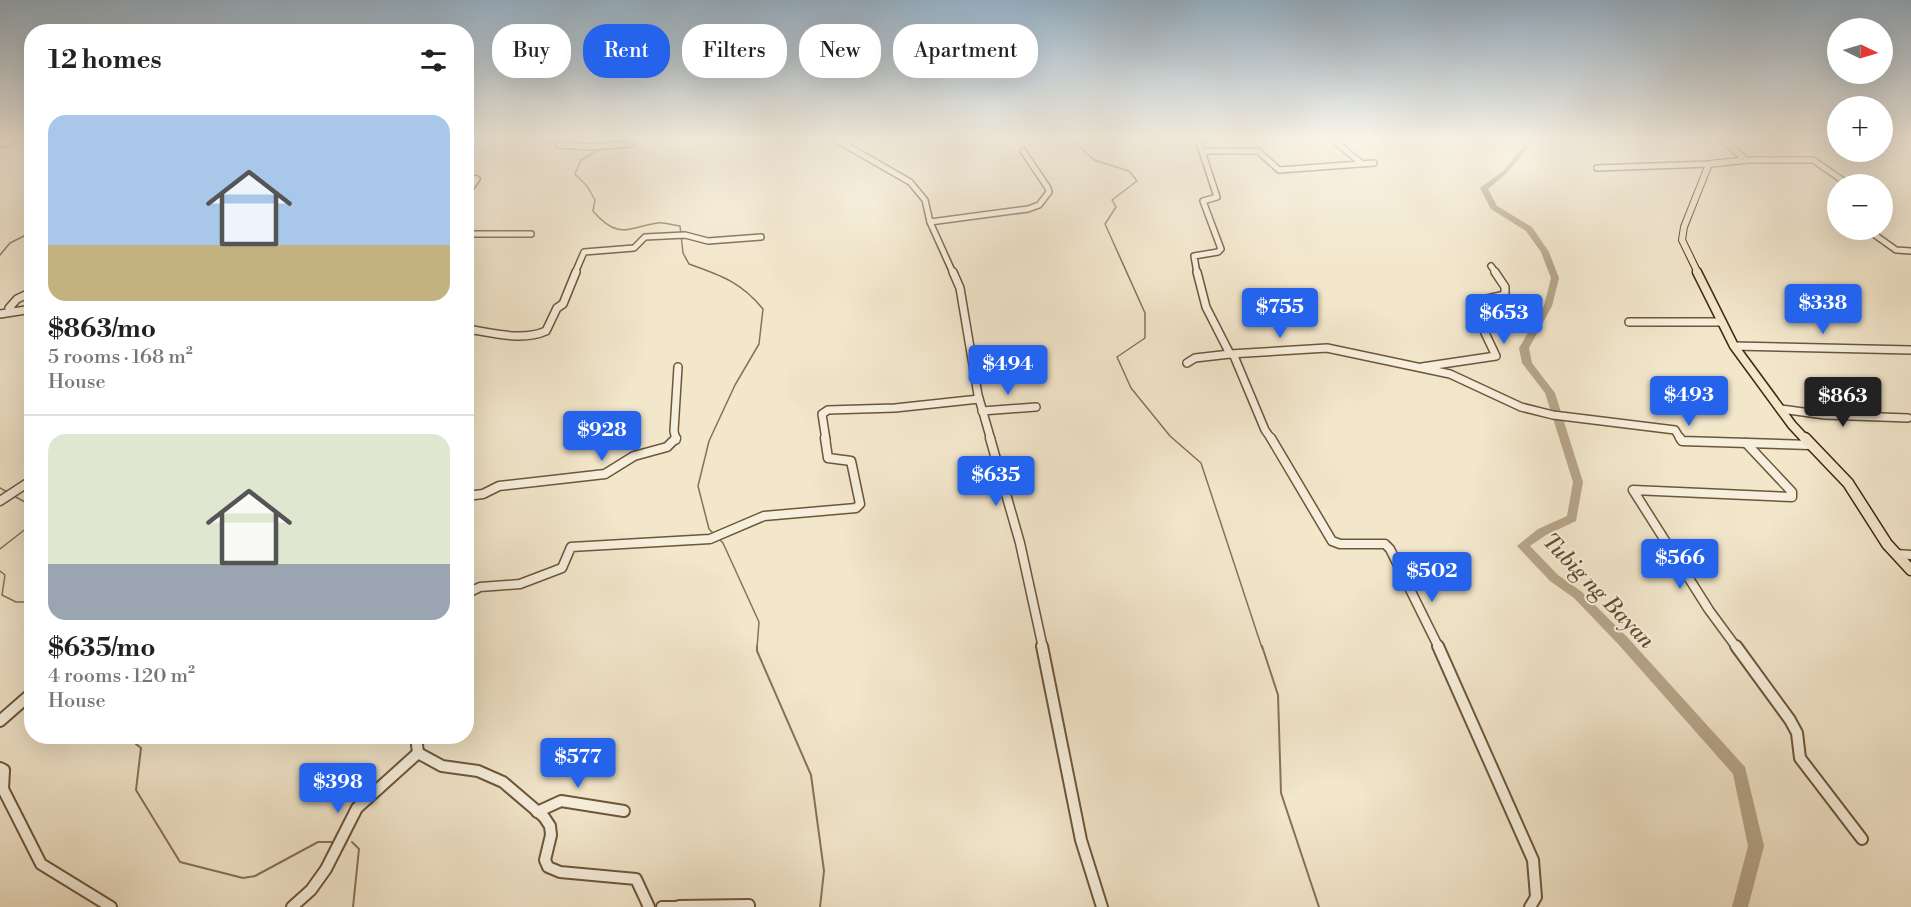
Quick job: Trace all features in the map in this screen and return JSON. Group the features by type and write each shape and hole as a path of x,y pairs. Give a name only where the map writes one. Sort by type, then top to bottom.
{"main road":[{"path":"1702,181 1684,227 1682,240 1734,346 1810,445 1848,483 1896,554 1911,570"}],"street":[{"path":"909,181 924,200 930,222 960,288 979,399 1030,583 1081,840 1102,907"},
{"path":"930,222 1002,214 1035,207 1049,192 1043,181"},
{"path":"1212,181 1217,197 1203,201 1221,249 1218,252 1194,256 1197,278 1206,310 1232,355 1265,430 1332,541 1340,544 1385,544 1390,549 1427,622 1533,860 1536,897 1530,907"},
{"path":"474,234 531,234"},
{"path":"474,330 536,335 546,332 557,308 563,304 584,252 588,250 634,248 645,237 685,235 708,240 761,237"},
{"path":"1882,240 1896,250 1911,251"},
{"path":"1421,368 1429,365 1491,359 1496,356 1476,314 1492,313 1487,299 1505,295 1505,287 1491,266"},
{"path":"14,311 9,308 17,299 24,296"},
{"path":"0,314 24,310"},
{"path":"1629,322 1722,322"},
{"path":"1734,346 1797,350 1821,348 1911,350"},
{"path":"1187,363 1195,358 1327,348 1450,374 1521,407 1553,415 1675,430 1682,441 1810,445"},
{"path":"474,495 483,494 499,486 605,474 634,456 667,447 675,442 678,367"},
{"path":"474,590 480,587 520,584 562,568 572,547 710,539 764,516 856,508 860,504 851,461 828,458 822,414 828,410 895,408 979,399"},
{"path":"982,411 1036,407"},
{"path":"1781,409 1825,415 1908,418"},
{"path":"1746,443 1792,492 1792,496 1638,489 1633,490 1633,493 1709,610 1790,720 1797,733 1800,758 1862,839"},
{"path":"0,501 24,485"},
{"path":"1896,554 1911,555"},
{"path":"0,721 24,700"},
{"path":"417,744 418,753"},
{"path":"418,753 442,766 478,771 503,782 550,826 551,835 544,860 548,867 560,872 636,879 642,886 644,900 649,907"},
{"path":"292,907 311,890 326,869 357,808 418,753"},
{"path":"0,768 4,770 6,776 3,789 40,864 111,907"},
{"path":"537,812 561,801 624,811"},
{"path":"662,907 749,905 749,907"}],"waterway":[{"path":"582,181 595,200 593,211 609,226 623,230 660,223 680,226 683,253 689,264 738,286 763,309 759,344 735,385 709,441 698,486 709,529 714,534"},
{"path":"1137,181 1112,200 1116,207 1105,224 1145,313 1145,338 1117,357 1131,388 1170,436 1201,463 1262,648"},
{"name":"Tubig ng Bayan","path":"1493,181 1484,188 1494,207 1529,229 1545,252 1555,278 1548,306 1524,348 1527,363 1550,393 1578,482 1572,518 1542,532 1523,546 1554,578 1578,595 1624,642 1740,771 1756,846 1740,907"},
{"path":"0,255 10,243 24,236"},
{"path":"0,488 7,492"},
{"path":"14,496 24,502"},
{"path":"0,549 24,530"},
{"path":"719,539 723,543 759,622 757,648"},
{"path":"0,571 5,575 2,595 16,602 24,602"},
{"path":"1262,646 1278,695 1281,793 1319,907"},
{"path":"757,648 811,775 824,871 820,907"},
{"path":"136,744 141,748 136,790 180,862 243,878 255,876 318,842 333,842"},
{"path":"352,842 359,849 353,907"}]}
